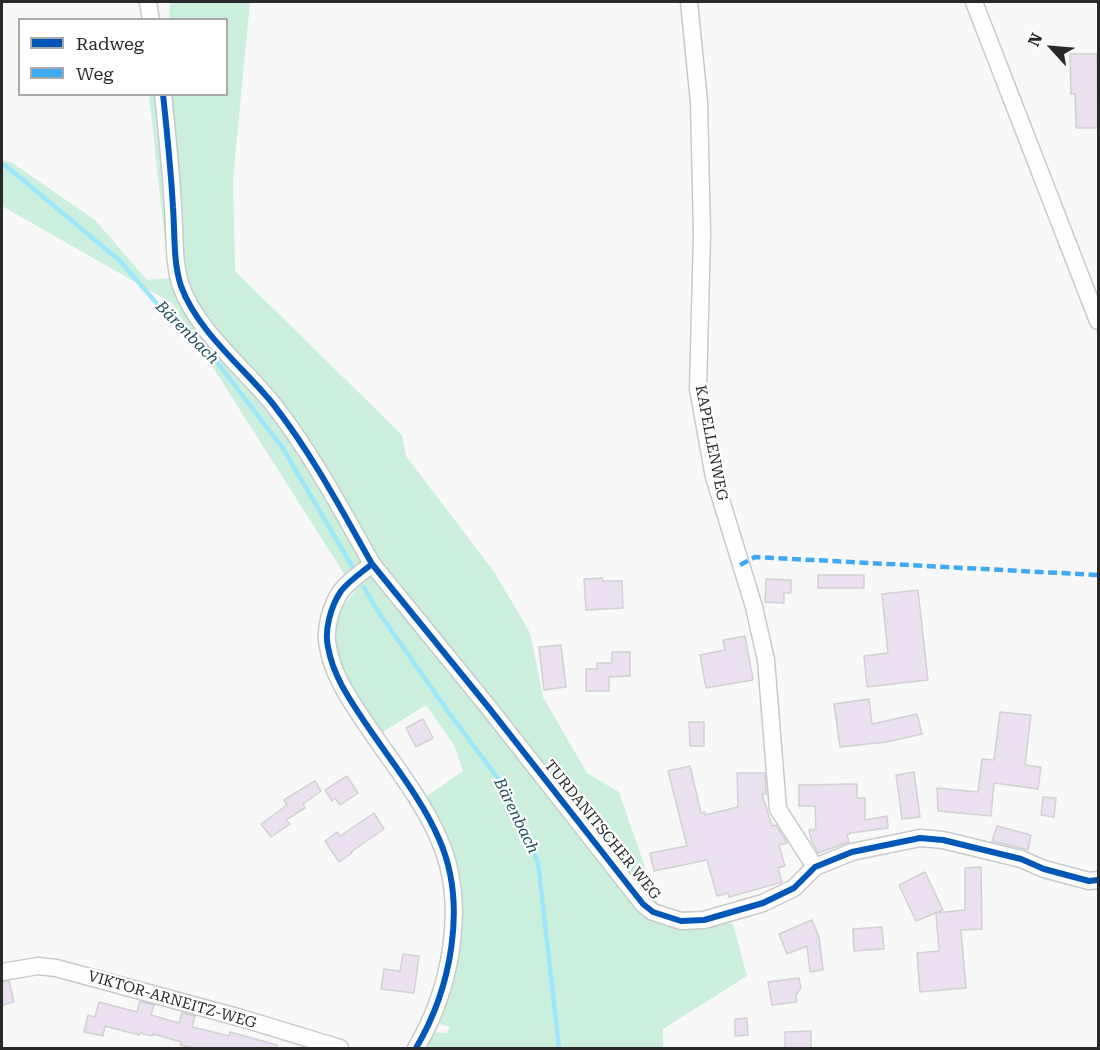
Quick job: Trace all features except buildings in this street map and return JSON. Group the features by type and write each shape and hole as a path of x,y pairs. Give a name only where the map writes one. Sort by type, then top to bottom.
{"street":[{"path":"148,2 151,18"},
{"name":"KAPELLENWEG","path":"689,2 700,113 702,235 699,389 714,477 754,607 766,660 778,809 815,867"},
{"path":"974,2 1098,321"},
{"name":"TURDANITSCHER WEG","path":"163,96 177,268 186,297 198,317 273,404 310,456 372,564 643,904 653,912 681,921 704,920 763,903 794,888 815,867 852,852 920,838 943,840 1021,859 1044,869 1098,880"},
{"path":"372,564 342,590 333,606 328,624 327,645 332,666 345,693 427,815 440,840 451,877 454,911 443,984 433,1015 416,1048"},
{"name":"VIKTOR-ARNEITZ-WEG","path":"2,972 38,966 56,968 241,1018 340,1048"}],"green space":[{"path":"170,2 250,2 233,179 235,271 402,435 406,456 495,573 530,633 543,697 587,773 619,792 659,908 733,924 747,976 663,1029 663,1048 423,1048 432,1032 447,1033 450,1027 435,1022 459,910 424,798 463,771 454,745 426,705 381,733 346,674 336,641 336,625 341,610 355,591 172,303 2,206 2,161 11,162 95,220 147,280 169,278 149,96 228,96 228,18 169,18"}],"waterway":[{"name":"Bärenbach","path":"2,165 5,165 120,261 172,321 207,349 282,447 352,566"},
{"name":"Bärenbach","path":"364,587 375,607 447,710 500,781 538,862 559,1048"}],"marked path":[{"path":"740,565 755,557 1098,575"}],"cycle path":[{"path":"163,96 175,257 178,277 188,303 209,334 273,404 301,442 372,564 348,584 337,597 329,618 327,640 330,658 343,687 424,809 448,864 453,891 452,946 438,1000 416,1048"},
{"path":"372,564 643,904 653,912 681,921 704,920 763,903 794,888 815,867 852,852 920,838 943,840 1021,859 1044,869 1089,881 1098,880"}]}
